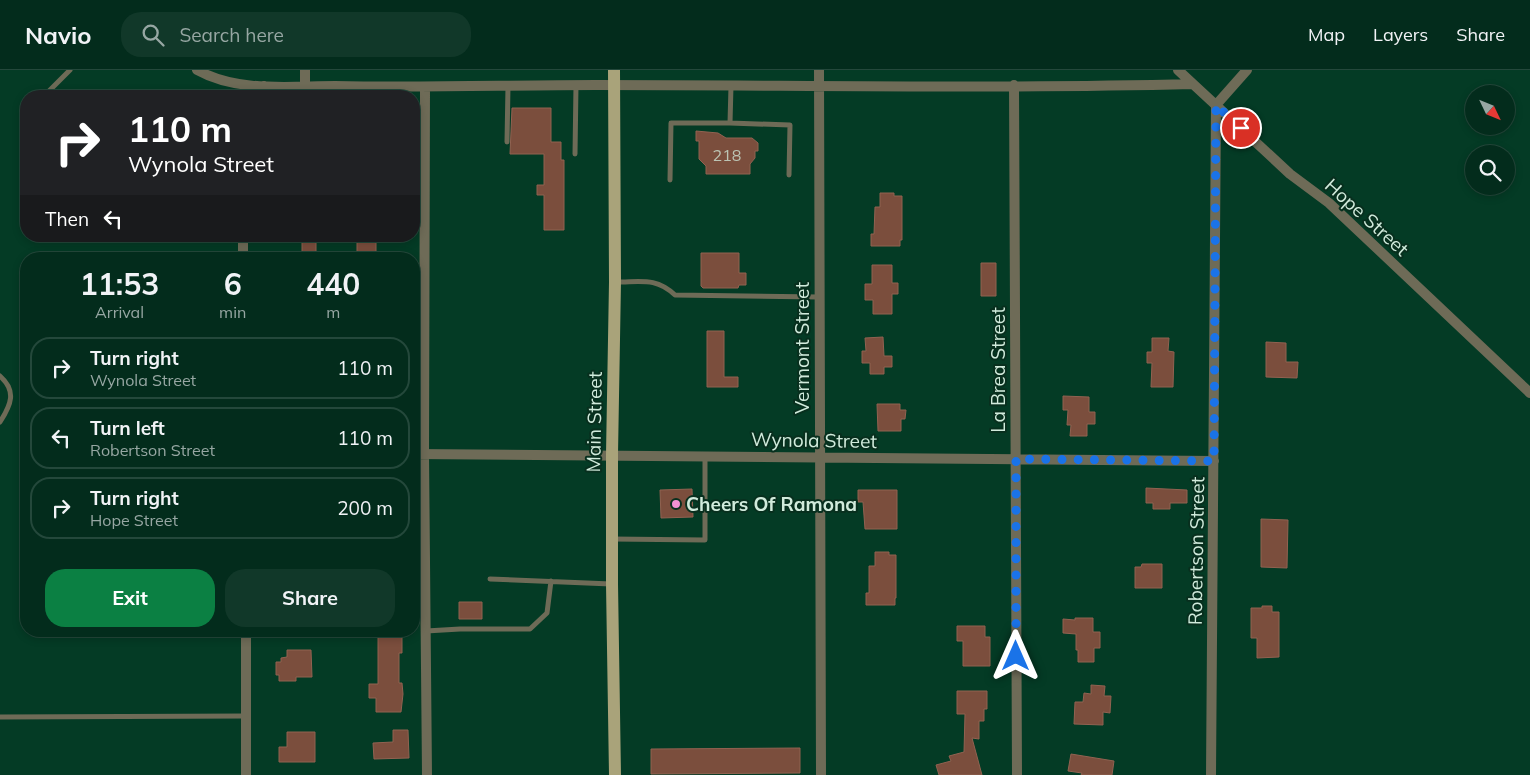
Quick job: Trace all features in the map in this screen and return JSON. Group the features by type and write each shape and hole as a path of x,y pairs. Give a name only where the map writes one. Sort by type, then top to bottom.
{"main road":[{"name":"Main Street","path":"614,70 616,282 612,454 612,584 615,775"}],"street":[{"path":"197,70 207,76 259,90"},
{"path":"304,70 305,86"},
{"name":"Vermont Street","path":"819,70 821,775"},
{"name":"Hope Street","path":"1178,70 1290,174 1329,203 1530,393"},
{"path":"1216,105 1247,70"},
{"path":"271,90 305,86 425,88 576,85 819,87 1193,84"},
{"name":"La Brea Street","path":"1014,85 1017,775"},
{"path":"420,393 425,88"},
{"name":"Robertson Street","path":"1211,775 1216,105"},
{"name":"Wynola Street","path":"420,454 612,454 819,458 1214,461"},
{"path":"420,479 426,631 427,775"},
{"path":"246,637 246,775"}],"lane":[{"path":"50,90 70,70"},
{"path":"575,154 576,85"},
{"path":"507,142 508,86"},
{"path":"730,123 731,86"},
{"path":"670,180 671,123 790,125 790,174"},
{"path":"616,282 656,282 667,287 675,295 819,297"},
{"path":"0,376 9,386 11,392 9,407 0,422"},
{"path":"612,539 705,540 706,456"},
{"path":"490,579 612,584"},
{"path":"426,631 460,629 530,630 547,613 551,581"},
{"path":"0,717 246,716"}],"building":[{"path":"512,108 551,108 551,142 561,142 561,160 564,160 564,230 544,230 544,195 537,195 537,185 544,185 544,154 510,154"},
{"path":"696,131 718,133 726,138 752,138 758,143 758,151 755,151 755,158 750,164 750,174 706,174 706,166 699,159 699,141 696,141"},
{"path":"880,193 894,193 894,196 902,196 902,240 900,240 900,246 871,246 871,234 874,234 875,207 880,207"},
{"path":"302,242 316,242 316,252 302,252"},
{"path":"357,242 376,242 376,252 357,252"},
{"path":"701,253 739,253 739,273 746,273 746,285 739,285 738,288 703,288 701,286"},
{"path":"981,263 996,263 996,296 981,296"},
{"path":"872,265 892,265 892,283 898,283 898,294 892,294 892,314 873,314 873,300 865,300 865,284 872,284"},
{"path":"707,331 724,331 724,377 738,377 738,387 707,387"},
{"path":"883,337 884,356 892,356 892,367 884,367 884,374 870,374 870,363 862,363 862,351 866,351 865,338"},
{"path":"1152,338 1169,338 1168,351 1174,352 1173,387 1151,387 1152,363 1147,363 1147,352 1152,352"},
{"path":"1266,342 1286,343 1286,362 1298,362 1297,378 1266,377"},
{"path":"1063,396 1089,397 1089,412 1095,412 1095,424 1087,424 1087,436 1070,436 1071,425 1067,425 1068,410 1063,410"},
{"path":"877,404 900,404 900,410 906,410 905,419 901,419 901,431 878,431"},
{"path":"1146,488 1187,490 1187,503 1170,503 1170,509 1153,509 1153,503 1146,503"},
{"path":"692,489 693,517 661,518 660,490"},
{"path":"858,490 897,490 897,529 865,529 863,502 858,502"},
{"path":"1261,519 1288,520 1287,568 1261,567"},
{"path":"875,552 889,552 889,555 896,555 895,605 866,605 866,593 869,593 869,566 875,566"},
{"path":"1142,564 1162,564 1162,588 1135,588 1135,567 1141,567"},
{"path":"459,602 482,602 482,619 459,619"},
{"path":"1262,606 1272,606 1272,612 1279,612 1279,657 1257,658 1257,638 1251,638 1251,608 1262,608"},
{"path":"1075,618 1093,618 1093,632 1100,632 1100,648 1094,648 1094,662 1078,662 1076,634 1063,633 1063,619 1075,620"},
{"path":"957,626 985,626 985,637 990,637 990,666 963,666 963,641 957,641"},
{"path":"378,637 402,637 402,653 399,653 399,683 402,683 403,694 401,712 376,712 376,698 369,698 369,684 378,684"},
{"path":"287,650 311,650 312,677 296,677 296,681 279,681 279,675 276,675 276,662 281,662 281,658 287,657"},
{"path":"1091,685 1105,686 1104,696 1111,696 1110,713 1103,712 1103,725 1074,724 1075,702 1083,702 1084,693 1091,694"},
{"path":"957,691 987,691 987,709 984,709 984,721 979,721 979,739 972,738 982,775 939,775 936,765 951,761 949,756 964,752 965,714 957,714"},
{"path":"393,730 408,730 409,758 374,759 373,743 393,742"},
{"path":"287,732 315,732 315,762 279,762 279,747 287,747"},
{"path":"800,748 800,773 651,774 651,749"},
{"path":"1071,754 1114,761 1112,775 1081,775 1082,773 1068,771"}],"place":[{"name":"Cheers Of Ramona","path":"676,504"}],"route":[{"path":"1016,656 1016,459 1214,461 1216,105 1241,128"}]}
